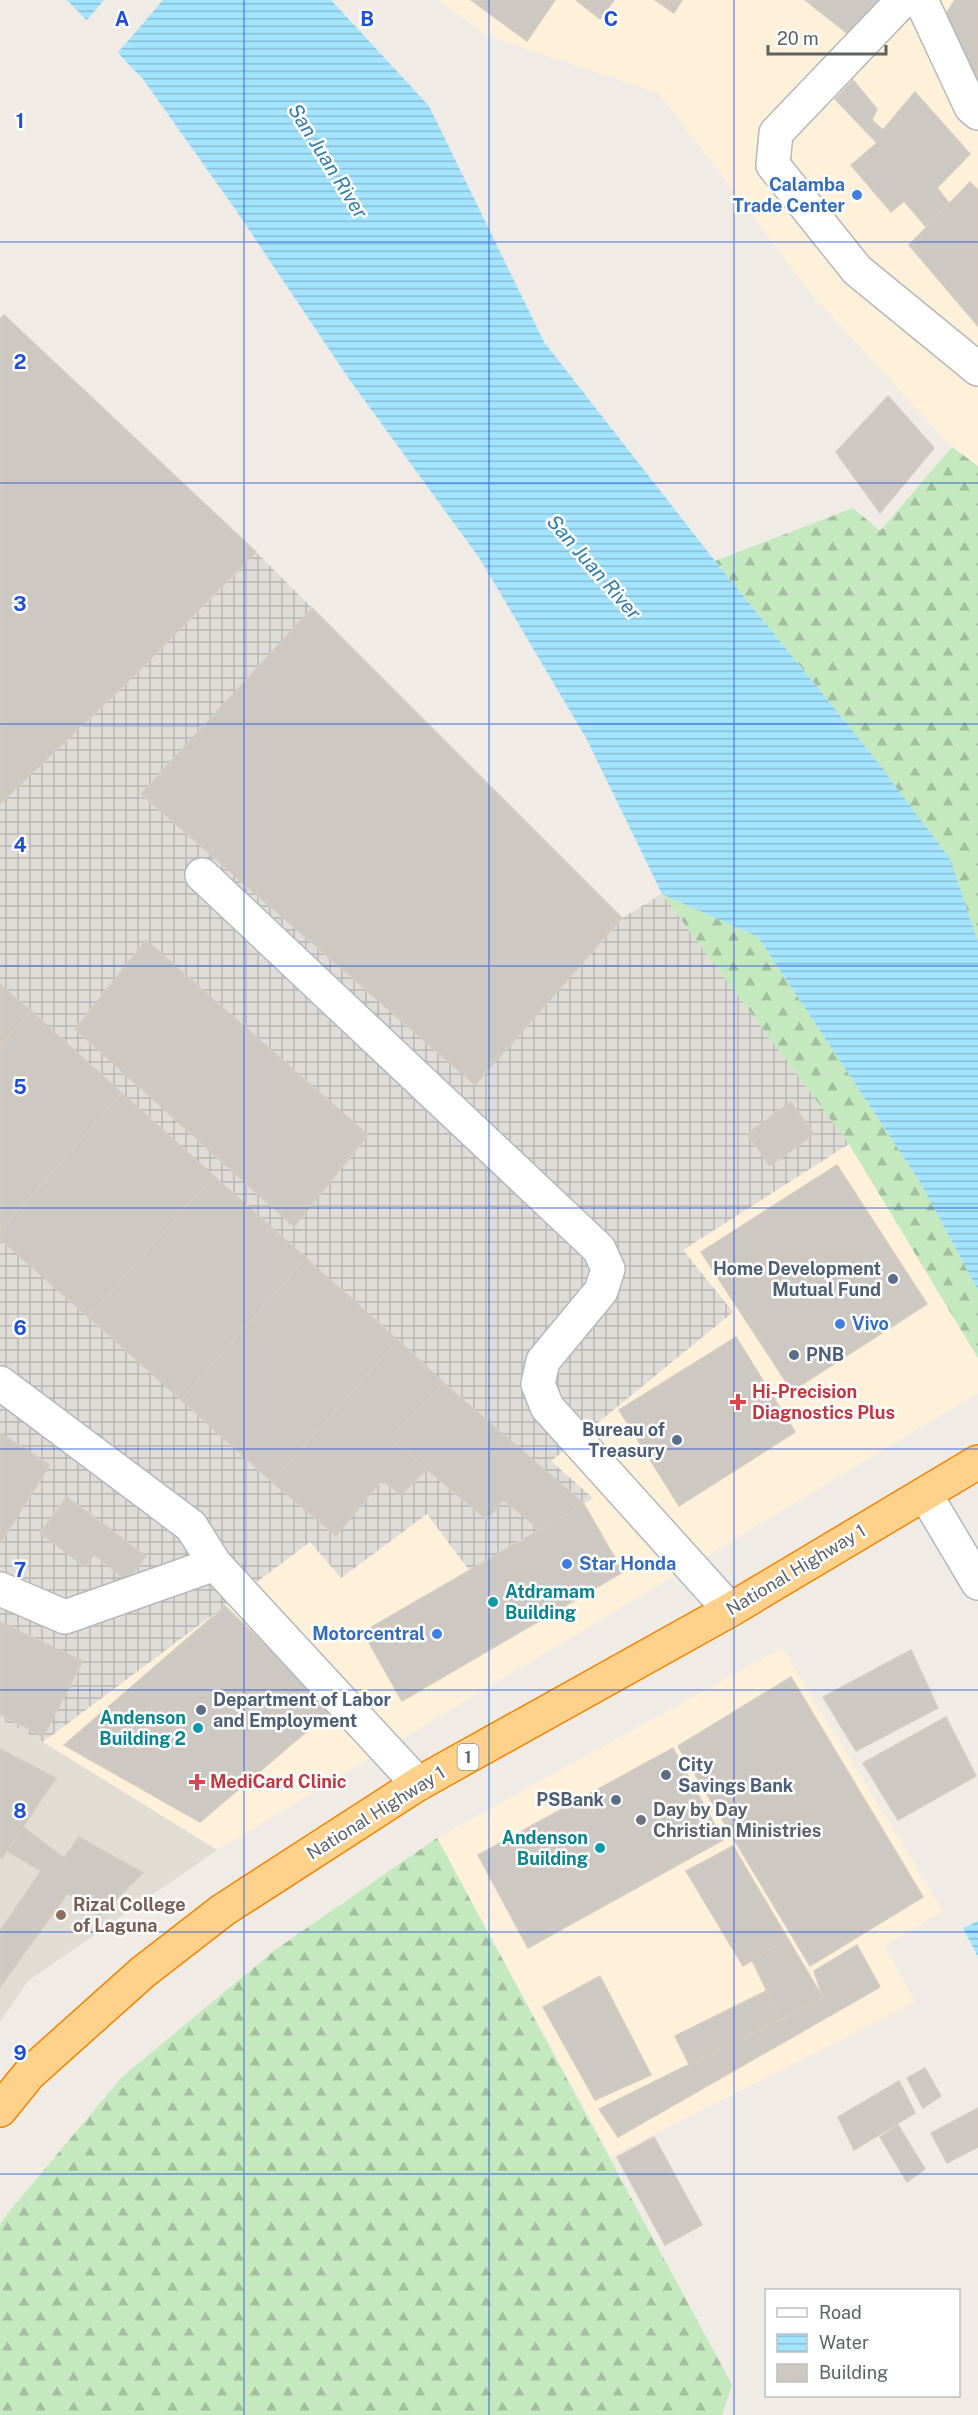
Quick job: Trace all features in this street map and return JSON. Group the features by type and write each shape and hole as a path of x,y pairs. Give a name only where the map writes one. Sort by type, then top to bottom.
{"highway":[{"name":"National Highway 1","path":"0,2110 29,2074 143,1972 223,1910 418,1784 730,1610 978,1462"}],"lane":[{"path":"903,0 776,133 773,165 857,270 978,369"},
{"path":"921,0 971,107 978,113"},
{"path":"202,875 598,1249 608,1269 601,1291 543,1361 537,1384 547,1407 730,1610"},
{"path":"0,1383 191,1526 215,1564 418,1784"},
{"path":"925,1494 978,1583"},
{"path":"0,1589 65,1617 215,1564"}],"shaded area":[{"name":"Calamba Trade Center","path":"439,0 978,0 978,466 952,447 814,297 659,93 488,36"},
{"path":"4,315 256,552 622,918 662,894 849,1144 683,1250 733,1312 551,1461 593,1498 469,1570 427,1514 341,1578 310,1542 43,1742 0,1719 0,319"},
{"path":"849,1144 978,1358 978,1393 217,1850 43,1742 310,1542 341,1578 427,1514 469,1570 593,1499 551,1462 733,1312 683,1250"},
{"path":"782,1648 943,1911 884,1946 915,2002 611,2156 437,1838"},
{"name":"Rizal College of Laguna","path":"0,1719 43,1742 217,1850 28,1981 0,2022"}],"green space":[{"path":"952,447 978,466 978,942 949,859 869,751 715,561 853,508 880,531"},
{"path":"662,894 758,937 920,1182 978,1290 978,1358 849,1144"},
{"path":"437,1838 732,2385 722,2415 0,2415 0,2225 7,2214 122,2077 275,1950"}],"water":[{"name":"San Juan River","path":"67,0 331,0 429,106 544,342 715,561 869,751 950,859 978,942 978,1290 920,1182 758,937 662,894 586,738 480,559 349,379 235,209 143,79"},
{"path":"978,1921 978,1957 963,1928"}],"pier":[{"path":"104,0 163,0 116,55 85,22"}],"building":[{"path":"471,0 555,0 527,41"},
{"path":"576,0 614,0 600,19"},
{"path":"655,0 682,0 674,13"},
{"path":"805,0 889,0 857,41"},
{"path":"955,0 978,0 978,92 936,29"},
{"path":"853,80 877,109 872,120 883,130 915,92 970,154 937,188 949,203 926,227 904,201 891,212 851,165 877,143 835,99"},
{"path":"970,182 978,190 978,326 909,245"},
{"path":"4,315 256,552 139,671 0,804 0,319"},
{"path":"888,396 934,448 880,513 836,452"},
{"path":"312,608 622,918 475,1085 141,794"},
{"path":"146,940 368,1135 294,1227 75,1029"},
{"path":"0,984 31,1011 0,1046"},
{"path":"31,1011 122,1093 0,1231 0,1046"},
{"path":"122,1093 214,1176 88,1317 0,1239 0,1231"},
{"path":"791,1102 814,1134 770,1166 747,1134"},
{"path":"837,1165 927,1304 792,1391 701,1252"},
{"path":"214,1176 306,1258 181,1400 88,1317"},
{"path":"306,1258 398,1340 272,1482 181,1400"},
{"path":"736,1337 795,1432 679,1506 619,1410"},
{"path":"398,1340 444,1383 389,1438 427,1469 401,1495 382,1480 336,1536 272,1482"},
{"path":"444,1383 584,1504 540,1530 503,1500 487,1520 389,1438"},
{"path":"0,1433 50,1465 0,1544"},
{"path":"67,1497 146,1556 127,1581 94,1555 85,1567 40,1533"},
{"name":"Atdramam Building","path":"584,1504 623,1572 402,1701 363,1632"},
{"name":"Andenson Building 2","path":"225,1606 332,1710 200,1822 64,1745"},
{"path":"0,1622 83,1661 43,1737 0,1714"},
{"path":"911,1650 938,1708 856,1751 823,1697"},
{"path":"791,1677 923,1897 810,1966 678,1746"},
{"path":"946,1717 976,1776 898,1820 863,1763"},
{"name":"Andenson Building","path":"673,1748 723,1840 528,1948 478,1855"},
{"path":"0,1749 56,1778 2,1858 0,1857"},
{"path":"23,1827 64,1858 79,1837 143,1873 99,1916 68,1893 0,1987 0,1931 41,1871 7,1851"},
{"path":"733,1846 788,1939 743,1966 686,1871"},
{"path":"788,1939 823,1998 780,2019 752,1960"},
{"path":"857,1945 880,1987 618,2137 599,2109 823,1998 814,1971"},
{"path":"600,1976 651,2075 595,2100 543,2007"},
{"path":"766,1991 780,2019 689,2064 675,2036"},
{"path":"925,2068 941,2096 923,2108 907,2078"},
{"path":"899,2081 915,2113 854,2150 838,2117"},
{"path":"978,2108 978,2147 947,2163 931,2133"},
{"path":"898,2125 925,2169 907,2182 880,2137"},
{"path":"654,2137 702,2225 665,2245 617,2157"}],"place":[{"name":"Calamba Trade Center","path":"857,195"},
{"name":"Home Development Mutual Fund","path":"893,1279"},
{"name":"Vivo","path":"840,1324"},
{"name":"PNB","path":"794,1355"},
{"name":"Hi-Precision Diagnostics Plus","path":"738,1402"},
{"name":"Bureau of Treasury","path":"677,1440"},
{"name":"Star Honda","path":"567,1564"},
{"name":"Atdramam Building","path":"493,1602"},
{"name":"Motorcentral","path":"437,1634"},
{"name":"Department of Labor and Employment","path":"201,1710"},
{"name":"Andenson Building 2","path":"198,1728"},
{"name":"City Savings Bank","path":"666,1775"},
{"name":"MediCard Clinic","path":"197,1782"},
{"name":"PSBank","path":"616,1800"},
{"name":"Day by Day Christian Ministries","path":"641,1820"},
{"name":"Andenson Building","path":"600,1848"},
{"name":"Rizal College of Laguna","path":"61,1915"}]}
